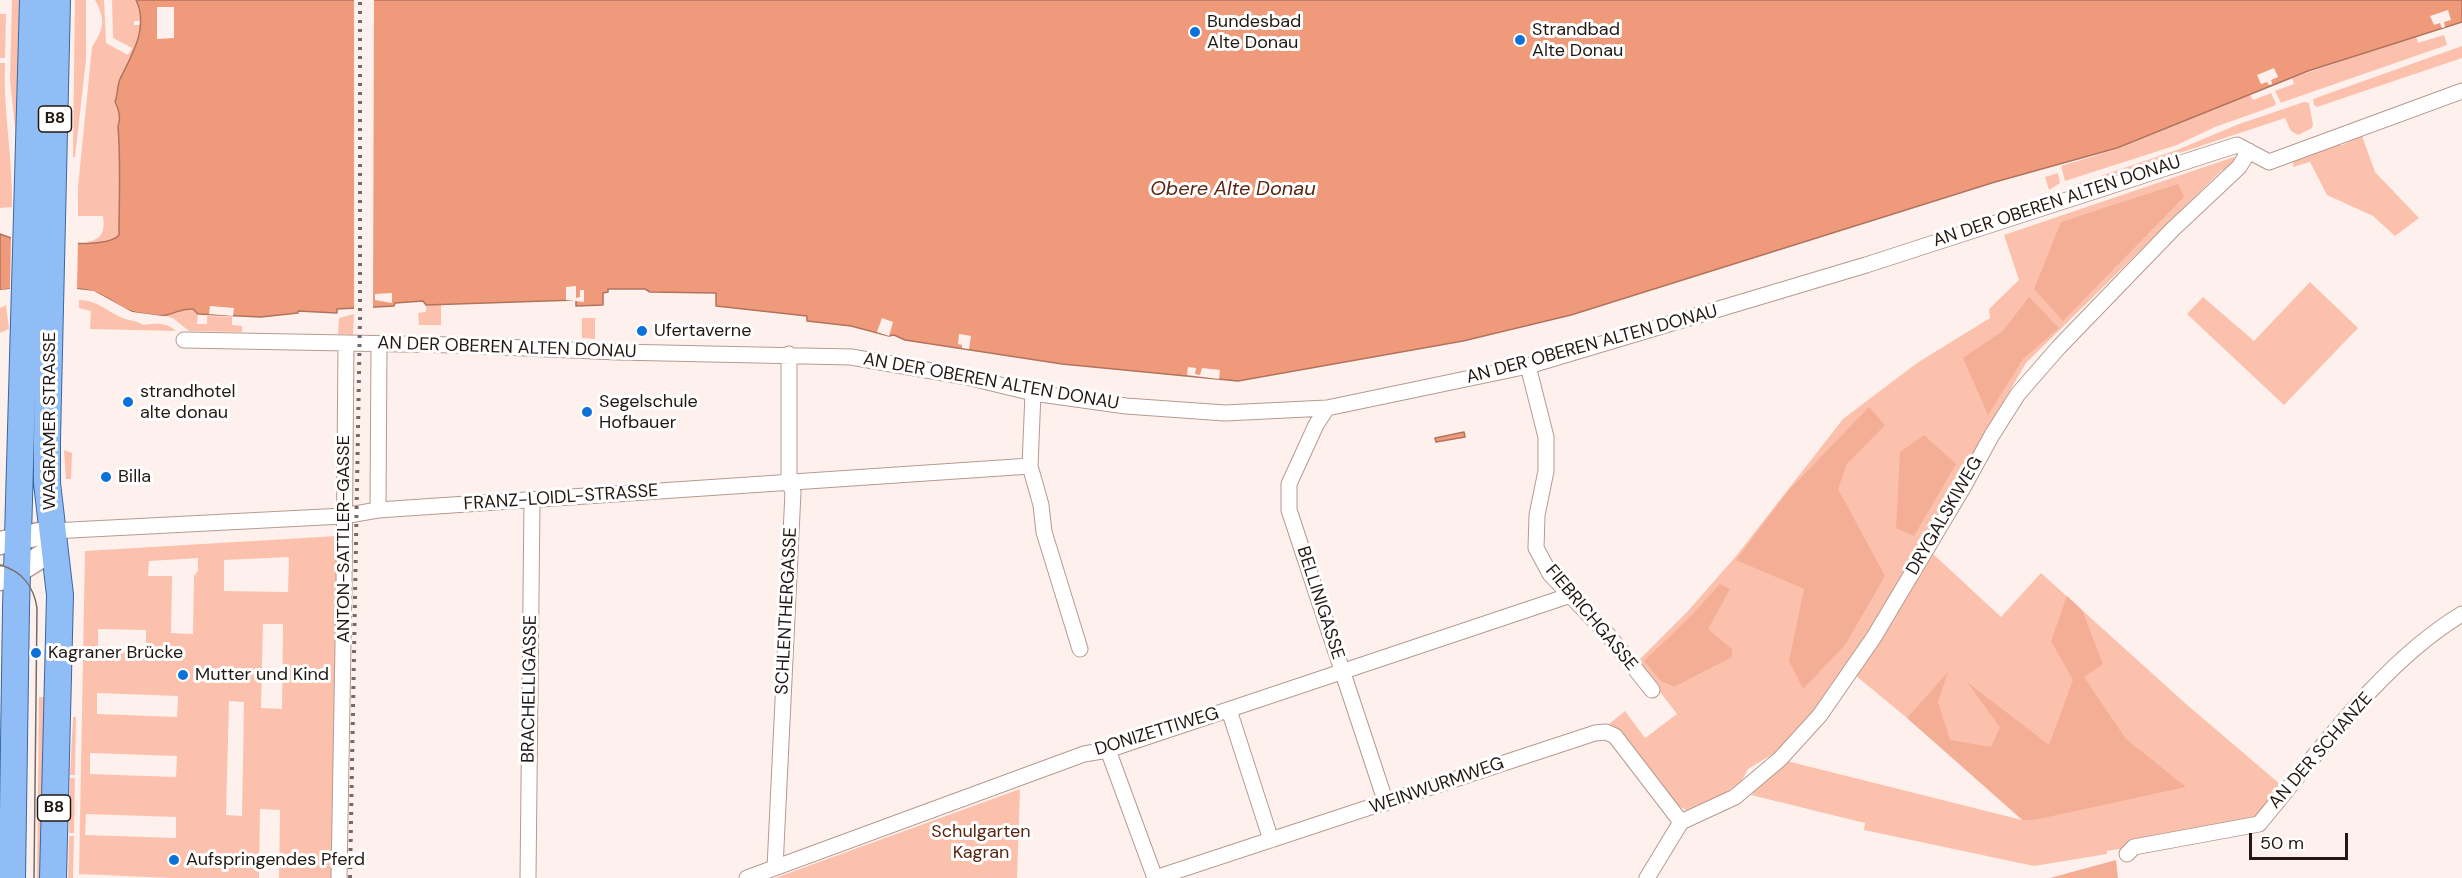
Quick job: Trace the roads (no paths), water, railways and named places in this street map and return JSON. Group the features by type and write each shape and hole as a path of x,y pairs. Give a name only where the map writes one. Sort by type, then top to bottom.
{"main road":[{"name":"WAGRAMER STRASSE","path":"33,0 39,237 38,301 47,466 60,602 53,878"},
{"name":"WAGRAMER STRASSE","path":"39,237 57,0"},
{"name":"WAGRAMER STRASSE","path":"12,878 6,850 10,540 38,301"},
{"path":"10,540 53,540"},
{"path":"9,575 53,540"}],"street":[{"name":"AN DER OBEREN ALTEN DONAU","path":"184,340 456,345 616,352 851,357 901,364 1034,393 1175,411 1225,413 1327,408 1528,366 1844,272 2238,145 2269,162 2462,91"},
{"name":"DRYGALSKIWEG","path":"1681,822 1735,797 1780,759 1820,715 1874,637 2018,394 2059,347 2165,237 2239,167 2249,151"},
{"name":"ANTON-SATTLER-GASSE","path":"339,878 346,343"},
{"name":"ANTON-SATTLER-GASSE","path":"378,510 379,345"},
{"name":"SCHLENTHERGASSE","path":"775,868 792,492 789,482 789,354"},
{"name":"FIEBRICHGASSE","path":"1528,366 1546,437 1546,471 1537,515 1536,548 1550,574 1609,636 1652,690"},
{"path":"1034,393 1030,466 1041,505 1044,531 1080,649"},
{"name":"BELLINIGASSE","path":"1327,408 1316,425 1289,484 1289,510 1386,803"},
{"name":"FRANZ-LOIDL-STRASSE","path":"53,540 92,531 343,516 378,510 1030,466"},
{"name":"BRACHELLIGASSE","path":"528,878 532,500"},
{"name":"DONIZETTIWEG","path":"747,878 1084,754 1108,750 1571,595"},
{"name":"AN DER SCHANZE","path":"2127,854 2134,847 2259,824 2337,729 2393,669 2421,643 2462,614"},
{"path":"1229,710 1271,840"},
{"name":"WEINWURMWEG","path":"1155,878 1584,737 1606,732 1615,736 1681,822"},
{"path":"1108,750 1155,878"},
{"path":"1647,878 1681,822"}],"water":[{"name":"Obere Alte Donau","path":"136,0 2462,0 2462,22 2308,71 2117,148 1995,182 1571,315 1463,341 1238,381 1062,364 905,340 894,335 889,336 851,326 807,321 807,316 716,306 716,293 608,289 608,292 603,293 603,305 576,306 576,300 426,305 423,301 395,303 394,306 337,309 337,313 298,311 298,313 261,317 198,314 193,309 163,316 152,315 133,312 89,290 21,288 0,290 0,234 11,238 85,244 100,243 119,235 119,117 115,102 119,82 134,51 140,31 140,10"},
{"path":"1464,432 1465,437 1436,442 1435,438"}],"tram line":[{"path":"0,565 15,571 26,581 33,593 37,608 34,878"}],"railway":[{"path":"350,878 360,318 360,0"}],"place":[{"name":"Bundesbad Alte Donau","path":"1195,32"},
{"name":"Strandbad Alte Donau","path":"1520,40"},
{"name":"Ufertaverne","path":"642,331"},
{"name":"strandhotel alte donau","path":"128,402"},
{"name":"Segelschule Hofbauer","path":"587,412"},
{"name":"Billa","path":"106,477"},
{"name":"Kagraner Brücke","path":"36,653"},
{"name":"Mutter und Kind","path":"183,675"},
{"name":"Aufspringendes Pferd","path":"174,860"}],"park label":[{"name":"Schulgarten Kagran","path":"981,842"}]}
